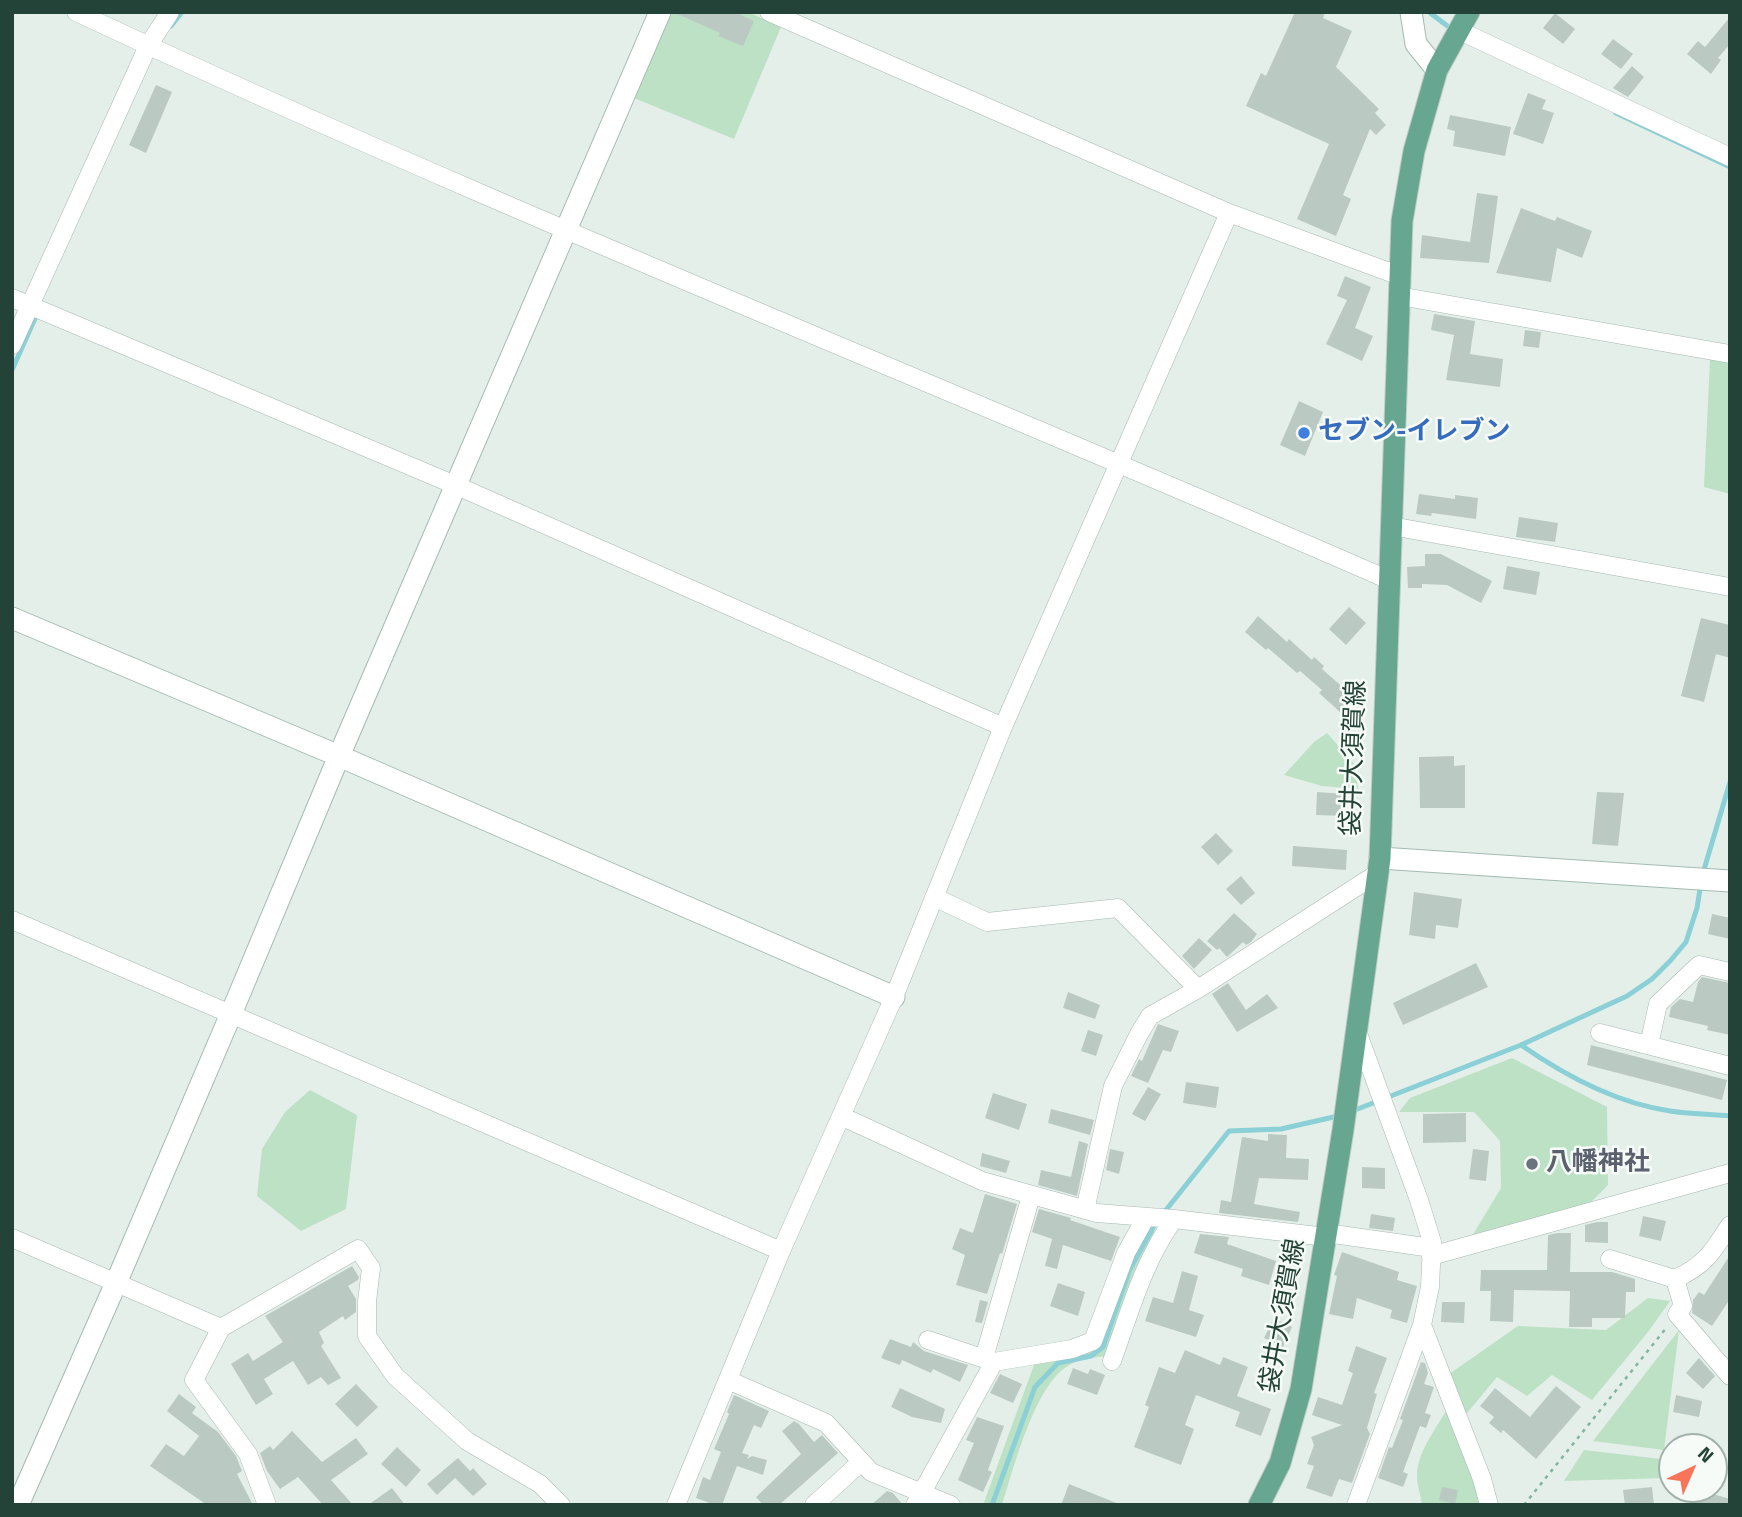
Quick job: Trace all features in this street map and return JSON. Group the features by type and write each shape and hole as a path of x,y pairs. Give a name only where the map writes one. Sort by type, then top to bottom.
{"main road":[{"name":"袋井大須賀線","path":"1259,1505 1280,1463 1296,1413 1343,1130 1379,865 1402,221 1414,150 1437,70 1464,21"}],"street":[{"path":"76,12 154,49 565,229 1389,580"},
{"path":"12,345 170,12"},
{"path":"18,1505 116,1283 339,756 660,12"},
{"path":"769,12 1400,286 1730,354"},
{"path":"1411,12 1416,44 1437,70"},
{"path":"1464,21 1730,158"},
{"path":"676,1505 781,1251 894,997 1003,727 1229,213"},
{"path":"12,298 455,485 1003,727"},
{"path":"1391,526 1730,587"},
{"path":"12,618 339,756 894,997"},
{"path":"1085,1210 1113,1086 1150,1016 1198,989 1379,865 1730,881"},
{"path":"934,897 987,922 1118,908 1198,989"},
{"path":"12,920 781,1251"},
{"path":"1649,1045 1658,1004 1699,965 1730,972"},
{"path":"1356,1505 1422,1325 1430,1287 1432,1252 1419,1200 1357,1031"},
{"path":"1600,1032 1730,1066"},
{"path":"841,1116 982,1181 1085,1210 1326,1235 1432,1252 1730,1173"},
{"path":"919,1499 989,1360 1031,1196"},
{"path":"928,1340 989,1360 1072,1349 1093,1341 1126,1253 1146,1217"},
{"path":"1112,1361 1145,1266 1174,1219"},
{"path":"1610,1259 1675,1279 1697,1268 1730,1225"},
{"path":"12,1238 221,1328"},
{"path":"267,1505 248,1454 194,1380 221,1328 358,1249 371,1268 367,1336 395,1376 467,1441 540,1484 561,1505"},
{"path":"1675,1279 1683,1306 1677,1314 1730,1376"},
{"path":"1422,1325 1482,1479 1489,1505"},
{"path":"728,1380 826,1423 871,1472 919,1499 951,1505"},
{"path":"814,1505 861,1462"}],"path":[{"path":"1524,1505 1677,1314"}],"green space":[{"path":"668,12 748,12 781,27 734,139 634,98"},
{"path":"1710,359 1730,362 1730,494 1704,487"},
{"path":"1327,733 1355,765 1358,789 1322,786 1284,775 1314,742"},
{"path":"1512,1058 1607,1107 1608,1185 1577,1216 1466,1246 1501,1188 1500,1141 1474,1112 1399,1112 1410,1098"},
{"path":"310,1090 357,1115 346,1209 301,1231 257,1196 262,1149 285,1112"},
{"path":"1144,1220 1158,1235 1109,1356 1080,1360 1058,1374 1047,1388 1028,1427 1002,1505 983,1505 1035,1362 1094,1344"},
{"path":"1648,1298 1670,1301 1592,1400 1552,1375 1527,1396 1497,1377 1463,1418 1449,1374 1518,1326 1606,1330"},
{"path":"1679,1330 1666,1433 1658,1433 1658,1449 1593,1441"},
{"path":"1452,1400 1483,1505 1422,1505 1417,1477 1420,1457"},
{"path":"1584,1450 1658,1459 1658,1478 1564,1481"}],"building":[{"path":"673,12 734,12 754,21 743,46"},
{"path":"1295,12 1325,12 1323,18 1352,31 1336,67 1379,109 1375,113 1386,125 1376,135 1370,129 1343,195 1351,199 1336,236 1297,219 1329,144 1246,106 1261,73 1266,76"},
{"path":"1555,13 1575,29 1563,44 1543,28"},
{"path":"1730,17 1730,44 1718,58 1721,60 1711,74 1687,54 1698,41 1705,47"},
{"path":"1613,39 1633,54 1621,69 1601,54"},
{"path":"1632,66 1644,77 1628,97 1613,88"},
{"path":"156,85 172,92 146,153 129,145"},
{"path":"1528,93 1546,100 1542,109 1554,113 1543,144 1513,134"},
{"path":"1450,115 1511,127 1505,156 1453,146 1455,131 1447,129"},
{"path":"1477,193 1498,196 1489,263 1420,258 1422,235 1470,242"},
{"path":"1521,208 1555,221 1557,217 1592,231 1582,258 1557,248 1551,282 1496,273"},
{"path":"1345,276 1371,287 1355,328 1373,336 1362,361 1326,344 1347,300 1337,296"},
{"path":"1434,314 1475,321 1470,354 1503,359 1500,387 1446,380 1454,335 1431,330"},
{"path":"1525,330 1541,332 1539,348 1523,346"},
{"path":"1299,401 1323,412 1305,456 1280,445"},
{"path":"1419,494 1455,499 1455,495 1478,498 1476,519 1432,513 1431,516 1416,514"},
{"path":"1519,517 1558,523 1555,542 1516,537"},
{"path":"1425,554 1441,554 1492,581 1481,603 1447,585 1422,584 1422,588 1408,588 1407,567 1425,566"},
{"path":"1507,566 1540,572 1536,595 1503,589"},
{"path":"1349,607 1366,623 1346,645 1329,629"},
{"path":"1258,616 1287,642 1289,639 1312,660 1314,657 1324,666 1322,669 1354,697 1340,712 1319,693 1322,690 1300,671 1297,673 1245,632"},
{"path":"1701,618 1730,625 1730,658 1716,654 1704,702 1681,696"},
{"path":"1454,756 1454,766 1465,765 1465,808 1420,808 1419,757"},
{"path":"1317,792 1345,794 1344,816 1316,815"},
{"path":"1597,792 1624,793 1618,846 1592,844"},
{"path":"1216,833 1233,851 1218,865 1201,847"},
{"path":"1293,846 1347,850 1346,870 1292,866"},
{"path":"1241,876 1255,893 1241,905 1226,889"},
{"path":"1414,892 1462,899 1458,928 1436,925 1435,939 1409,935"},
{"path":"1234,913 1257,934 1251,942 1246,945 1243,942 1227,957 1207,941"},
{"path":"1712,914 1730,918 1730,939 1708,934"},
{"path":"1199,938 1212,950 1194,969 1182,956"},
{"path":"1476,963 1488,987 1403,1025 1393,1003"},
{"path":"1702,977 1730,983 1730,1035 1707,1030 1708,1026 1669,1017 1671,1007 1680,999 1693,1002"},
{"path":"1228,983 1246,1010 1267,994 1278,1008 1237,1032 1212,994"},
{"path":"1068,992 1100,1005 1095,1019 1063,1008"},
{"path":"1158,1024 1179,1031 1171,1052 1163,1050 1148,1083 1131,1076 1139,1059 1142,1061"},
{"path":"1088,1030 1103,1035 1096,1056 1081,1051"},
{"path":"1591,1045 1727,1080 1722,1100 1587,1065"},
{"path":"1186,1082 1219,1087 1216,1108 1183,1103"},
{"path":"1148,1087 1161,1094 1145,1121 1132,1114"},
{"path":"993,1093 1027,1104 1019,1130 985,1118"},
{"path":"1051,1109 1094,1120 1090,1135 1048,1123"},
{"path":"1466,1113 1466,1142 1423,1143 1423,1114"},
{"path":"1268,1134 1287,1135 1286,1158 1309,1159 1308,1180 1259,1178 1254,1204 1300,1212 1298,1222 1219,1213 1221,1200 1231,1202 1242,1137 1268,1141"},
{"path":"1079,1141 1088,1144 1077,1196 1038,1185 1041,1170 1071,1177"},
{"path":"1110,1149 1124,1152 1119,1174 1106,1170"},
{"path":"1473,1149 1489,1151 1486,1181 1469,1179"},
{"path":"982,1153 1010,1161 1006,1173 980,1166"},
{"path":"1362,1167 1385,1168 1385,1189 1362,1188"},
{"path":"985,1194 1017,1204 987,1294 956,1285 965,1255 952,1249 960,1228 973,1233"},
{"path":"1039,1209 1120,1237 1111,1261 1063,1245 1057,1269 1045,1266 1052,1239 1032,1232"},
{"path":"1371,1214 1395,1218 1393,1231 1369,1228"},
{"path":"1643,1216 1666,1221 1661,1241 1639,1236"},
{"path":"1608,1222 1608,1243 1585,1242 1585,1225"},
{"path":"1571,1233 1570,1272 1612,1272 1635,1279 1635,1292 1626,1292 1625,1318 1592,1318 1592,1327 1569,1327 1570,1291 1514,1290 1513,1322 1490,1321 1491,1291 1480,1291 1481,1270 1547,1270 1548,1235"},
{"path":"1200,1234 1229,1237 1227,1244 1276,1261 1269,1285 1241,1276 1243,1269 1194,1253"},
{"path":"1342,1252 1399,1272 1397,1280 1417,1286 1407,1323 1390,1318 1392,1310 1357,1298 1353,1319 1329,1314 1337,1276 1334,1275"},
{"path":"1730,1255 1730,1299 1712,1326 1692,1313 1693,1300 1699,1292 1704,1295"},
{"path":"352,1266 359,1277 348,1286 356,1299 356,1312 345,1320 343,1316 319,1332 324,1343 321,1346 341,1378 328,1385 321,1377 308,1385 293,1361 264,1379 273,1394 256,1405 231,1364 248,1353 253,1361 283,1342 265,1316"},
{"path":"1182,1271 1198,1276 1189,1310 1204,1315 1196,1337 1145,1321 1153,1297 1173,1303"},
{"path":"1058,1283 1085,1292 1078,1316 1050,1306"},
{"path":"980,1300 988,1302 982,1323 975,1322"},
{"path":"1442,1302 1465,1302 1464,1323 1441,1322"},
{"path":"1274,1318 1292,1327 1283,1347 1264,1338"},
{"path":"890,1339 911,1347 913,1342 924,1351 968,1365 960,1382 933,1369 931,1373 902,1360 900,1365 881,1358"},
{"path":"1356,1346 1387,1358 1374,1393 1377,1394 1367,1428 1370,1434 1352,1483 1339,1479 1332,1497 1306,1488 1314,1466 1307,1464 1314,1445 1311,1437 1342,1425 1312,1415 1318,1397 1342,1405 1353,1373 1348,1371"},
{"path":"1185,1350 1220,1365 1223,1357 1248,1367 1237,1396 1271,1409 1261,1436 1235,1426 1240,1412 1196,1395 1185,1425 1194,1429 1181,1465 1134,1447 1149,1407 1145,1405 1159,1367 1175,1373"},
{"path":"1699,1358 1715,1376 1703,1389 1686,1373"},
{"path":"1421,1362 1425,1363 1428,1373 1424,1384 1434,1387 1425,1413 1431,1415 1426,1428 1420,1426 1403,1472 1408,1474 1403,1487 1378,1478 1389,1447 1392,1448 1403,1420 1400,1419"},
{"path":"1073,1368 1088,1374 1090,1369 1105,1375 1097,1395 1067,1384"},
{"path":"1000,1374 1022,1384 1013,1403 990,1393"},
{"path":"356,1384 378,1407 357,1427 335,1404"},
{"path":"1556,1386 1581,1407 1536,1459 1503,1430 1501,1433 1489,1423 1494,1417 1480,1406 1495,1388 1530,1417"},
{"path":"900,1388 945,1409 941,1423 912,1417 891,1407"},
{"path":"179,1394 196,1407 192,1413 218,1432 236,1456 242,1471 237,1474 253,1505 207,1505 150,1466 166,1444 184,1456 199,1436 167,1411"},
{"path":"734,1395 769,1411 761,1428 754,1425 742,1453 749,1455 747,1459 752,1456 767,1460 763,1475 737,1466 722,1505 715,1505 696,1498 703,1477 710,1480 721,1452 714,1449"},
{"path":"1676,1395 1702,1401 1699,1417 1673,1412"},
{"path":"977,1417 1004,1426 988,1470 992,1472 983,1492 958,1480 974,1443 966,1440"},
{"path":"794,1421 814,1442 822,1435 838,1453 779,1505 763,1505 756,1497 801,1454 782,1431"},
{"path":"292,1431 322,1462 356,1438 368,1454 331,1480 353,1505 323,1505 298,1477 280,1489 267,1471 260,1453 270,1446 273,1450"},
{"path":"397,1447 421,1470 406,1487 381,1464"},
{"path":"458,1458 470,1471 473,1468 487,1484 473,1496 455,1478 437,1495 427,1484"},
{"path":"1069,1484 1119,1504 1119,1505 1061,1505"},
{"path":"1442,1487 1458,1490 1455,1504 1439,1500"},
{"path":"1652,1487 1654,1505 1625,1505 1623,1490"},
{"path":"392,1488 405,1505 368,1505"},
{"path":"887,1491 893,1493 903,1505 871,1505"},
{"path":"1730,1499 1730,1505 1689,1505 1728,1503"}],"waterway":[{"path":"171,26 182,12"},
{"path":"1429,12 1454,31"},
{"path":"1616,113 1730,167"},
{"path":"12,370 37,314"},
{"path":"1703,873 1730,782"},
{"path":"1350,1112 1521,1045 1627,996 1652,979 1686,942 1697,908 1701,883"},
{"path":"1521,1045 1573,1077 1630,1102 1670,1111 1730,1116"},
{"path":"1162,1215 1229,1131 1281,1129 1338,1116"},
{"path":"992,1505 1035,1387 1058,1363 1091,1356 1103,1347 1130,1269 1156,1222"}],"place":[{"name":"セブン-イレブン","path":"1304,433"},
{"name":"八幡神社","path":"1532,1164"}]}
